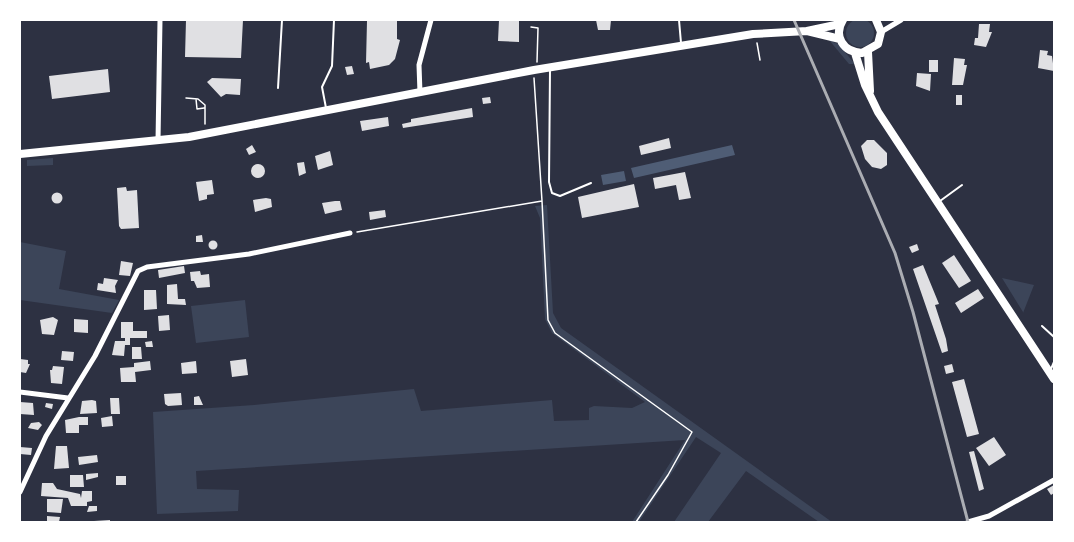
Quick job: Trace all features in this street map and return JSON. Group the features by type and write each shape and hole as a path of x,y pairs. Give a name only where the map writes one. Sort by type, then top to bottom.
{"main road":[{"path":"807,31 840,39 848,50 855,53 868,52 878,44 881,32 876,20"},
{"path":"20,154 158,142 420,93 536,66 550,68 753,33 807,31 842,22 840,39"},
{"path":"868,52 870,93"},
{"path":"855,53 865,85 878,112 1053,376"}],"street":[{"path":"158,142 160,20"},
{"path":"420,93 419,65 431,20"},
{"path":"881,32 901,20"},
{"path":"20,492 68,398 95,356 138,271 147,267 249,254 350,233"},
{"path":"20,392 68,398"},
{"path":"968,522 988,516 1054,480"}],"lane":[{"path":"278,88 282,20"},
{"path":"327,111 322,87 332,66 334,20"},
{"path":"678,20 681,46"},
{"path":"550,68 549,182 552,193 560,196 591,183"},
{"path":"937,203 962,185"},
{"path":"1042,326 1054,337"},
{"path":"1053,376 1054,362"}],"path":[{"path":"531,27 538,28 536,66 548,320 555,333 692,432 668,475 636,522"},
{"path":"186,98 196,99 205,105 205,124"},
{"path":"196,99 196,109 205,108"},
{"path":"350,233 542,201"}],"shaded area":[{"path":"860,19 870,23 874,33 870,43 860,47 850,43 846,33 850,23"},
{"path":"829,40 838,44 855,64 849,64"},
{"path":"732,145 735,155 634,178 631,168"},
{"path":"53,158 53,165 27,166 27,160"},
{"path":"624,171 626,181 603,185 601,175"},
{"path":"547,205 553,313 561,328 832,522 819,522 746,471 708,522 674,522 721,453 696,437 639,522 632,522 685,440 196,471 197,489 239,490 238,511 157,514 153,412 254,405 414,389 421,411 552,400 554,421 589,420 589,408 594,406 632,408 645,402 552,333 545,319 540,218 535,206"},
{"path":"20,242 66,251 59,289 119,300 112,313 20,300"},
{"path":"1002,278 1034,285 1023,313 1023,312"},
{"path":"245,300 249,337 196,343 191,306"}],"building":[{"path":"186,20 243,20 241,58 185,57"},
{"path":"499,20 519,20 519,42 498,41"},
{"path":"596,20 611,20 610,30 598,30"},
{"path":"367,21 397,21 397,39 400,40 395,59 389,65 370,69 369,62 366,63"},
{"path":"979,24 990,24 989,32 992,32 986,47 974,45 975,38 978,38"},
{"path":"1040,50 1048,51 1047,55 1052,56 1054,71 1038,68"},
{"path":"954,58 965,59 964,65 967,65 963,85 952,85"},
{"path":"929,60 938,60 938,72 929,72"},
{"path":"352,66 354,74 347,75 345,67"},
{"path":"108,69 110,92 52,99 49,76"},
{"path":"917,73 931,74 930,91 916,86"},
{"path":"212,78 241,79 240,95 226,94 221,97 207,82"},
{"path":"956,95 962,95 962,105 956,105"},
{"path":"490,97 491,103 483,104 482,98"},
{"path":"472,108 473,117 403,128 402,124 411,122 411,119"},
{"path":"388,117 389,126 362,131 360,121"},
{"path":"669,138 671,148 641,155 639,146"},
{"path":"867,140 874,140 887,153 887,165 881,169 872,167 865,159 861,146"},
{"path":"252,145 256,152 249,155 246,149"},
{"path":"330,151 333,165 318,170 315,156"},
{"path":"304,162 306,173 299,176 297,163"},
{"path":"258,164 263,166 265,171 263,176 258,178 253,176 251,171 253,166"},
{"path":"685,172 691,198 679,200 676,185 655,189 653,178"},
{"path":"212,180 214,194 207,195 207,199 199,201 196,182"},
{"path":"634,184 639,207 582,218 578,197"},
{"path":"126,187 127,191 137,190 139,228 121,229 119,226 117,188"},
{"path":"57,192 63,198 57,204 51,198"},
{"path":"271,199 272,207 255,212 253,200"},
{"path":"340,201 342,210 325,214 322,203"},
{"path":"385,210 386,217 370,220 369,212"},
{"path":"202,235 203,242 196,242 196,236"},
{"path":"213,241 217,245 213,249 209,245"},
{"path":"917,244 919,250 912,253 909,247"},
{"path":"954,255 971,281 959,288 942,263"},
{"path":"121,261 133,263 130,276 119,275"},
{"path":"923,265 939,304 935,305 948,351 942,353 913,269"},
{"path":"184,266 185,273 159,278 158,270"},
{"path":"200,271 201,275 209,274 210,287 197,288 194,281 191,281 190,272"},
{"path":"104,278 118,280 115,286 116,293 97,290 98,283 103,284"},
{"path":"177,284 178,299 185,299 186,305 167,304 167,285"},
{"path":"978,289 984,298 961,313 955,303"},
{"path":"144,290 156,290 157,309 144,310"},
{"path":"169,315 170,330 159,331 158,316"},
{"path":"53,317 58,320 54,335 42,334 40,320"},
{"path":"74,319 88,320 88,333 74,332"},
{"path":"121,322 133,322 133,331 147,331 147,338 130,338 130,345 125,345 124,356 112,355 115,341 125,341 125,338 121,338"},
{"path":"152,341 153,347 146,347 145,342"},
{"path":"132,347 141,347 142,359 132,359"},
{"path":"62,351 74,352 73,361 61,360"},
{"path":"20,359 28,360 30,364 26,373 20,372"},
{"path":"246,359 248,375 232,377 230,361"},
{"path":"150,361 151,370 135,372 136,382 121,382 120,368 134,367 134,363"},
{"path":"196,361 197,373 182,374 181,363"},
{"path":"952,364 954,372 946,374 944,366"},
{"path":"53,366 64,367 62,384 51,383 50,370"},
{"path":"964,379 979,434 967,437 952,382"},
{"path":"181,393 182,405 168,406 165,404 164,394"},
{"path":"199,396 203,405 194,405 194,397"},
{"path":"110,398 119,398 120,414 111,414"},
{"path":"82,401 96,401 97,413 80,414"},
{"path":"20,402 33,403 34,415 20,414"},
{"path":"46,403 53,404 52,409 45,407"},
{"path":"112,416 113,426 102,427 101,418"},
{"path":"88,417 88,425 79,425 79,433 66,433 65,420"},
{"path":"39,422 42,425 38,430 28,428 31,423"},
{"path":"994,437 1006,455 989,466 976,448"},
{"path":"56,446 67,446 69,468 54,469"},
{"path":"20,447 32,448 31,455 20,454"},
{"path":"974,451 984,489 979,491 969,452"},
{"path":"97,455 98,462 79,465 78,457"},
{"path":"98,473 98,477 86,480 86,474"},
{"path":"70,475 83,475 84,487 70,487"},
{"path":"116,476 126,476 126,485 116,485"},
{"path":"42,483 53,483 57,489 80,494 81,498 82,491 92,491 92,501 87,502 87,506 71,506 68,498 41,496"},
{"path":"1054,485 1054,493 1051,495 1047,489"},
{"path":"47,499 63,499 61,513 47,512"},
{"path":"89,506 97,506 97,511 87,512"},
{"path":"47,516 60,517 59,522 47,522"},
{"path":"110,520 110,522 94,522 94,521"}],"railway":[{"path":"794,20 895,253 913,312 968,522"}]}
